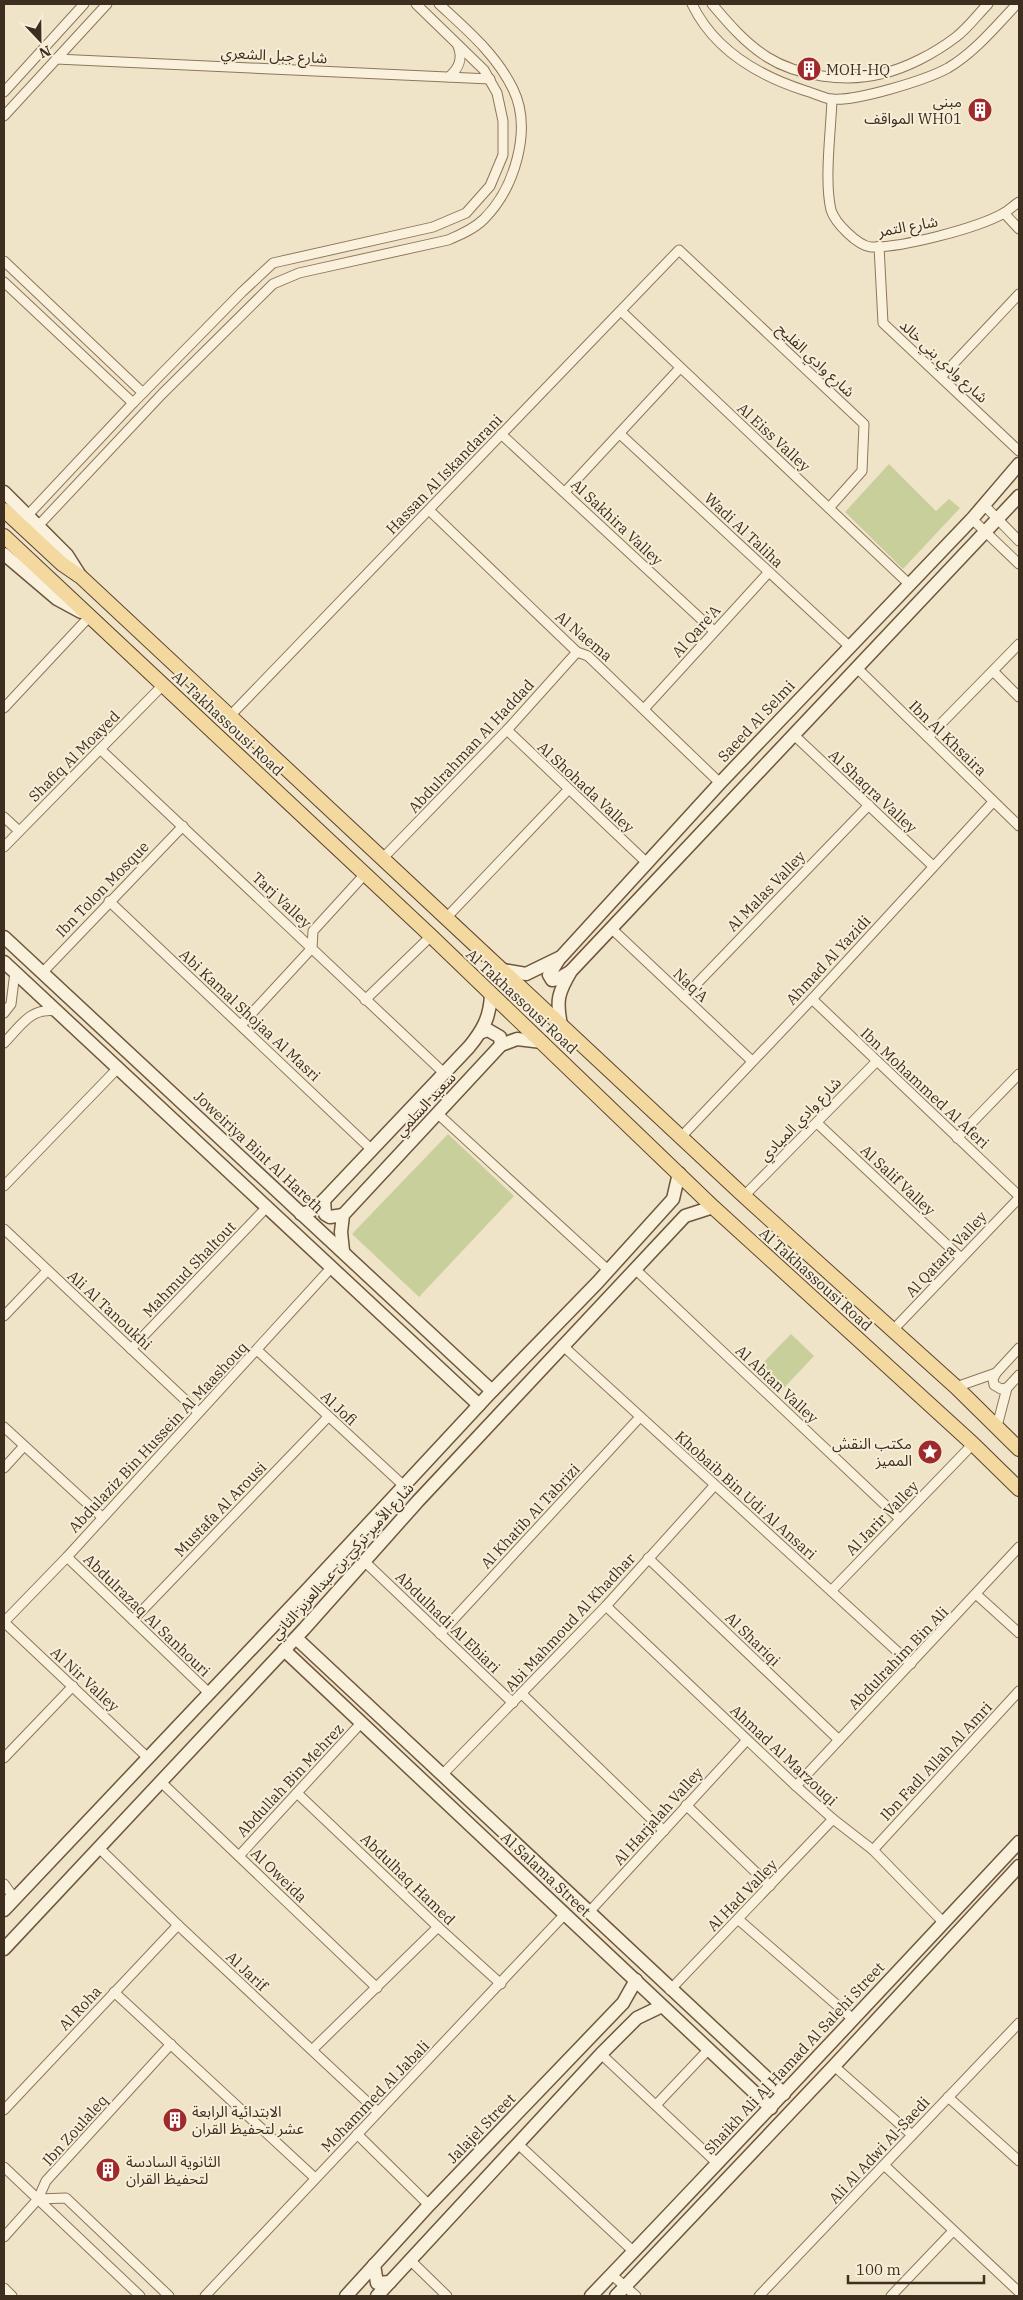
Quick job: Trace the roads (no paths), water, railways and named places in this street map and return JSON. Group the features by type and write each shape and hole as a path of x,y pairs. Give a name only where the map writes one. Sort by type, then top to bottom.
{"main road":[{"name":"Al Takhassousi Road","path":"4,510 62,564 81,577 229,717 384,857 744,1196 956,1387 1019,1449"},
{"name":"Al Takhassousi Road","path":"4,536 431,936 713,1207 973,1444 1019,1489"}],"street":[{"path":"4,92 84,4"},
{"path":"4,116 108,4"},
{"path":"28,515 132,404 242,292 274,263 433,228 466,213 490,186 503,155 503,121 497,93 484,70 416,4"},
{"path":"38,526 178,378 273,284 285,278 448,240 464,233 482,220 498,202 510,183 520,148 521,124 514,91 494,58 439,4"},
{"path":"692,4 699,19 725,46 758,73 781,83 832,99 871,93 928,78 949,67 974,49 1017,4"},
{"path":"712,4 732,28 767,57 786,67 829,76 854,77 880,75 911,64 958,36 988,4"},
{"path":"449,77 456,70 461,60 461,52 457,44"},
{"name":"شارع جبل الشعري","path":"56,59 490,79"},
{"name":"شارع التمر","path":"832,99 829,184 831,211 850,237 870,247 916,241 959,230 1004,213 1019,202"},
{"path":"503,147 520,148"},
{"path":"1004,213 1019,228"},
{"name":"شارع وادي بني خالد","path":"879,246 883,323 1019,451"},
{"name":"Hassan Al Iskandarani","path":"229,717 679,250"},
{"name":"شارع وادي الفليح","path":"679,250 864,424 862,471 829,508"},
{"path":"4,261 143,394"},
{"path":"4,282 132,404"},
{"path":"942,377 1019,294"},
{"name":"Al Eiss Valley","path":"621,310 908,584"},
{"path":"168,368 178,378"},
{"path":"565,492 680,368"},
{"name":"Al Sakhira Valley","path":"501,434 714,631"},
{"name":"Wadi Al Taliha","path":"620,434 849,646"},
{"name":"Saeed Al Selmi","path":"504,970 526,974 561,957 720,783 972,519 1019,464"},
{"path":"74,466 85,477"},
{"path":"4,492 67,555 81,577"},
{"path":"561,1025 557,1003 561,988 571,971 858,670 1019,496"},
{"path":"984,506 1019,541"},
{"name":"Al Naema","path":"429,510 577,652 588,656 720,783"},
{"path":"972,519 1019,564"},
{"path":"4,554 57,599 89,617 4,708"},
{"name":"Al Qare'A","path":"644,709 769,572"},
{"path":"928,737 1019,644"},
{"name":"Abdulrahman Al Haddad","path":"384,857 507,730 577,652"},
{"name":"Ibn Al Khsaira","path":"858,670 1019,826"},
{"path":"992,672 1019,697"},
{"name":"Shafiq Al Moayed","path":"4,847 164,685"},
{"name":"Al Shohada Valley","path":"507,730 647,863"},
{"name":"Al Shaqra Valley","path":"795,736 933,866"},
{"name":"Tarj Valley","path":"100,749 444,1073"},
{"path":"720,783 736,797"},
{"path":"447,917 568,790"},
{"name":"Ahmad Al Yazidi","path":"682,1136 812,999 993,802"},
{"name":"Al Malas Valley","path":"684,997 868,805"},
{"path":"4,817 19,831"},
{"name":"Ibn Tolon Mosque","path":"42,973 183,826"},
{"path":"241,1025 312,948 313,930 365,874"},
{"name":"Abi Kamal Shojaa Al Masri","path":"109,901 371,1149"},
{"path":"589,926 602,939"},
{"name":"Naq'A","path":"612,929 752,1061"},
{"path":"365,1000 431,936"},
{"name":"Joweiriya Bint Al Hareth","path":"4,937 492,1391"},
{"path":"561,957 549,975 552,980 558,979 571,971"},
{"path":"4,962 116,1069 479,1405"},
{"path":"4,1014 11,1004 15,972"},
{"name":"سعيد السلمي","path":"301,1214 311,1211 324,1200 482,1032 490,1012 491,995"},
{"name":"Ibn Mohammed Al Aferi","path":"812,999 1019,1197"},
{"path":"4,1043 28,1016 47,1010 56,1011"},
{"path":"482,1032 495,1033 500,1037 501,1046 517,1038 542,1042"},
{"name":"سعيد السلمي","path":"343,1215 501,1046"},
{"name":"شارع وادي الميادي","path":"744,1196 876,1062"},
{"path":"4,1186 116,1069"},
{"path":"958,1138 1019,1074"},
{"path":"438,1114 608,1270"},
{"name":"Al Salif Valley","path":"817,1122 961,1258"},
{"path":"198,1144 206,1146 210,1143 213,1138 212,1130"},
{"path":"213,1159 212,1150 215,1147 228,1145"},
{"name":"شارع الأمير تركي بن عبدالعزيز الثاني","path":"4,1910 492,1391 622,1256 673,1199 679,1174"},
{"name":"Al Qatara Valley","path":"893,1330 1019,1197"},
{"path":"673,1199 684,1208 685,1216"},
{"path":"324,1200 323,1209 325,1214 330,1217 343,1215 341,1232 343,1251"},
{"name":"شارع الأمير تركي بن عبدالعزيز الثاني","path":"4,1949 296,1638 340,1590 364,1560 593,1312 685,1216 713,1207"},
{"name":"Mahmud Shaltout","path":"131,1349 266,1208"},
{"name":"Ali Al Tanoukhi","path":"4,1229 198,1412"},
{"path":"622,1256 635,1269"},
{"name":"Abdulaziz Bin Hussein Al Maashouq","path":"4,1622 67,1557 331,1268"},
{"name":"Al Abtan Valley","path":"635,1269 900,1519"},
{"path":"4,1316 47,1271"},
{"path":"597,1283 598,1296 611,1294"},
{"path":"580,1301 594,1299 597,1304 593,1312"},
{"name":"Khobaib Bin Udi Al Ansari","path":"562,1345 714,1486 832,1590 911,1664"},
{"path":"1007,1388 1000,1389 994,1385 993,1379 996,1373 1019,1348"},
{"name":"Al Jofi","path":"257,1350 404,1486"},
{"path":"956,1387 996,1373"},
{"path":"997,1426 1007,1388 1019,1375"},
{"path":"466,1393 477,1389 477,1377"},
{"name":"Mustafa Al Arousi","path":"133,1620 328,1417"},
{"name":"Al Khatib Al Tabrizi","path":"440,1634 640,1417"},
{"path":"4,1427 102,1517"},
{"name":"Al Jarir Valley","path":"832,1590 973,1444"},
{"path":"4,1468 24,1446"},
{"path":"404,1486 418,1501"},
{"name":"Abi Mahmoud Al Khadhar","path":"443,1774 606,1606 714,1486"},
{"name":"Abdulrahim Bin Ali","path":"796,1786 977,1595 1019,1547"},
{"name":"Abdulrazaq Al Sanhouri","path":"67,1557 208,1692"},
{"name":"Al Shariqi","path":"648,1558 839,1740"},
{"name":"Abdulhadi Al Ebiari","path":"364,1560 513,1703"},
{"path":"320,1576 320,1583 329,1592 340,1590"},
{"path":"977,1595 1019,1633"},
{"name":"Ahmad Al Marzouqi","path":"606,1606 796,1786 833,1819 873,1850 944,1923"},
{"name":"Al Nir Valley","path":"4,1622 147,1757"},
{"path":"296,1638 590,1911 670,1990 784,2094"},
{"path":"298,1663 297,1651 308,1649"},
{"name":"Al Salama Street","path":"284,1650 771,2108"},
{"path":"4,1758 73,1686"},
{"name":"Ibn Fadl Allah Al Amri","path":"873,1850 1019,1692"},
{"path":"522,1694 664,1831"},
{"path":"362,1722 374,1710"},
{"name":"Abdullah Bin Mehrez","path":"239,1856 362,1722"},
{"name":"Al Harjalah Valley","path":"590,1911 747,1740"},
{"name":"Al Oweida","path":"161,1782 377,1988"},
{"name":"Abdulhaq Hamed","path":"297,1793 501,1984"},
{"path":"686,1805 770,1886"},
{"name":"Al Had Valley","path":"670,1990 739,1920 833,1819"},
{"name":"Shaikh Ali Al Hamad Al Salehi Street","path":"591,2296 675,2206 771,2108 1019,1842"},
{"name":"Al Jarif","path":"99,1848 178,1925 378,2112"},
{"path":"616,2296 834,2066 1019,1866"},
{"path":"4,1884 12,1895 4,1902"},
{"name":"Mohammed Al Jabali","path":"204,2296 501,1984 565,1914"},
{"path":"739,1920 853,2019"},
{"name":"Al Roha","path":"4,2110 178,1925"},
{"path":"312,2050 438,1927"},
{"name":"Jalajel Street","path":"346,2296 429,2205 623,2003 636,1980"},
{"path":"114,1992 316,2178"},
{"path":"360,2281 373,2286 376,2296 601,2054 637,2018 662,2006"},
{"path":"612,2014 624,2017 627,2028"},
{"name":"Ali Al Adwi Al-Saedi","path":"764,2295 948,2096 1019,2023"},
{"name":"Ibn Zoulaleq","path":"4,2237 38,2200 46,2181 171,2044"},
{"path":"656,2105 708,2050"},
{"path":"601,2054 717,2163"},
{"path":"740,2078 753,2078 755,2066"},
{"path":"834,2066 912,2135"},
{"path":"948,2096 1019,2161"},
{"path":"357,2134 429,2205"},
{"path":"518,2144 633,2251"},
{"path":"884,2165 1019,2292"},
{"path":"4,2167 140,2296"},
{"path":"38,2200 66,2198 169,2296"},
{"path":"675,2206 690,2218"},
{"path":"892,2296 953,2231"},
{"path":"410,2260 447,2296"},
{"path":"374,2266 377,2282 390,2282"},
{"path":"612,2275 636,2296"},
{"path":"4,2288 12,2296"}],"place":[{"name":"MOH-HQ","path":"809,69"},
{"name":"مبنى المواقف WH01","path":"980,110"},
{"name":"مكتب النقش المميز","path":"930,1452"},
{"name":"الابتدائية الرابعة عشر لتحفيظ القران","path":"175,2120"},
{"name":"الثانوية السادسة لتحفيظ القران","path":"108,2170"}]}
